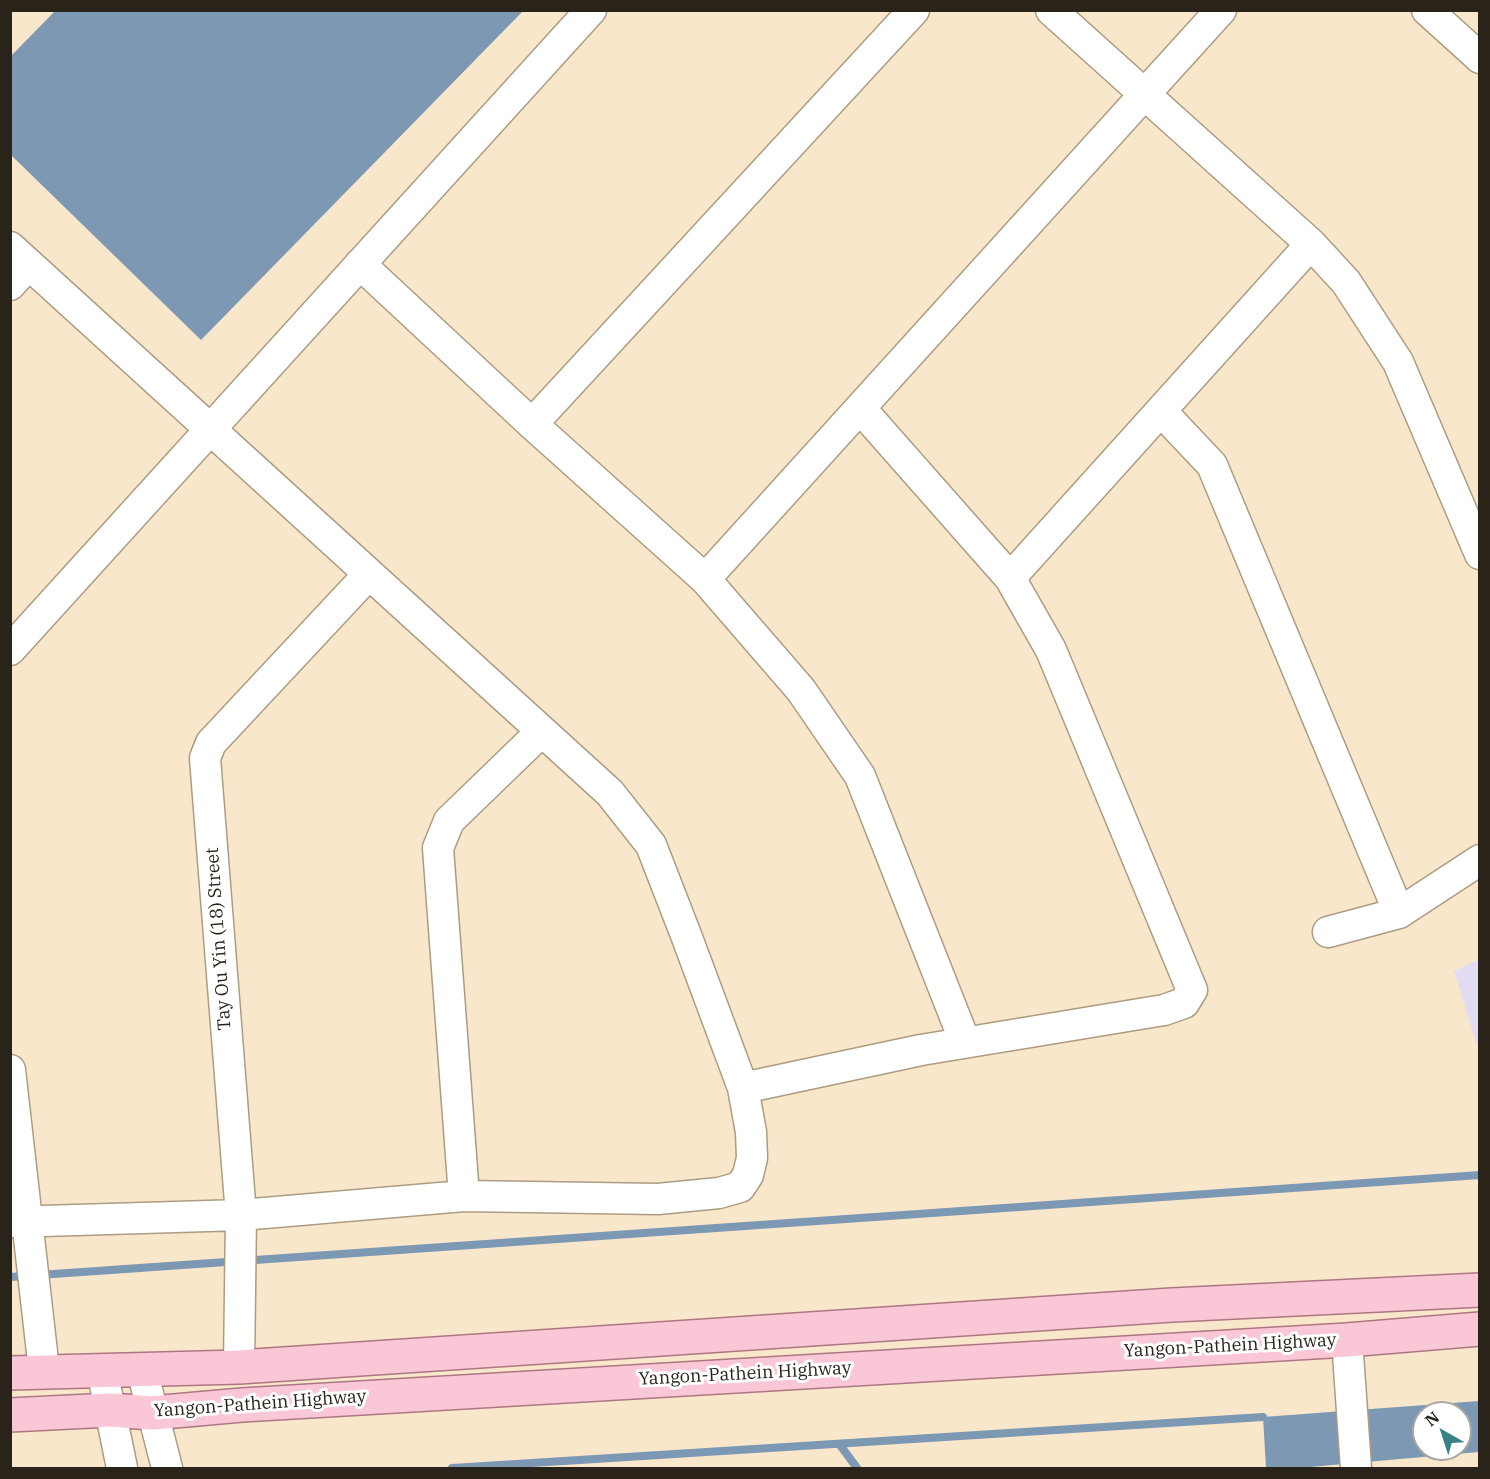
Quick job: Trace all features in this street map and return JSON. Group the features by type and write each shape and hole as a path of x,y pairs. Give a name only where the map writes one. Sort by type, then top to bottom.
{"main road":[{"path":"10,1373 44,1370 239,1367 1172,1305 1479,1290"},
{"name":"Yangon-Pathein Highway","path":"10,1415 110,1410 153,1413 278,1402 1132,1351 1348,1356 1479,1329"}],"street":[{"path":"10,650 213,430 591,10"},
{"path":"532,424 914,10"},
{"path":"1051,10 1311,244 1346,282 1398,362 1479,554"},
{"path":"705,579 1221,10"},
{"path":"1427,10 1479,58"},
{"path":"1010,578 1311,244"},
{"path":"360,264 532,424 705,579 801,690 860,776 965,1042"},
{"path":"17,265 213,430 610,793 651,845 743,1088 751,1132 752,1158 748,1175 740,1186 719,1194 658,1198 464,1196 241,1215 19,1222"},
{"path":"743,1088 965,1042 1164,1010 1184,1003 1192,990 1051,650 1010,578 860,408"},
{"path":"1161,411 1212,465 1399,912"},
{"name":"Tay Ou Yin (18) Street","path":"239,1367 241,1215 205,758 211,743 369,574"},
{"path":"464,1196 438,848 449,821 542,732"},
{"path":"1328,932 1399,912 1479,860"},
{"path":"10,1070 19,1222 44,1370"},
{"path":"1348,1356 1356,1468"},
{"path":"102,1370 122,1468"},
{"path":"142,1370 167,1468"}],"shaded area":[{"path":"1479,959 1479,1052 1454,971"}],"water":[{"path":"55,11 523,11 201,340 11,155 11,56"},
{"path":"1479,1401 1479,1452 1472,1453 1472,1402"},
{"path":"1412,1406 1412,1458 1299,1468 1266,1468 1263,1417"}],"waterway":[{"path":"10,1277 1480,1175"},
{"path":"452,1468 1263,1417"},
{"path":"840,1445 857,1468"}]}
